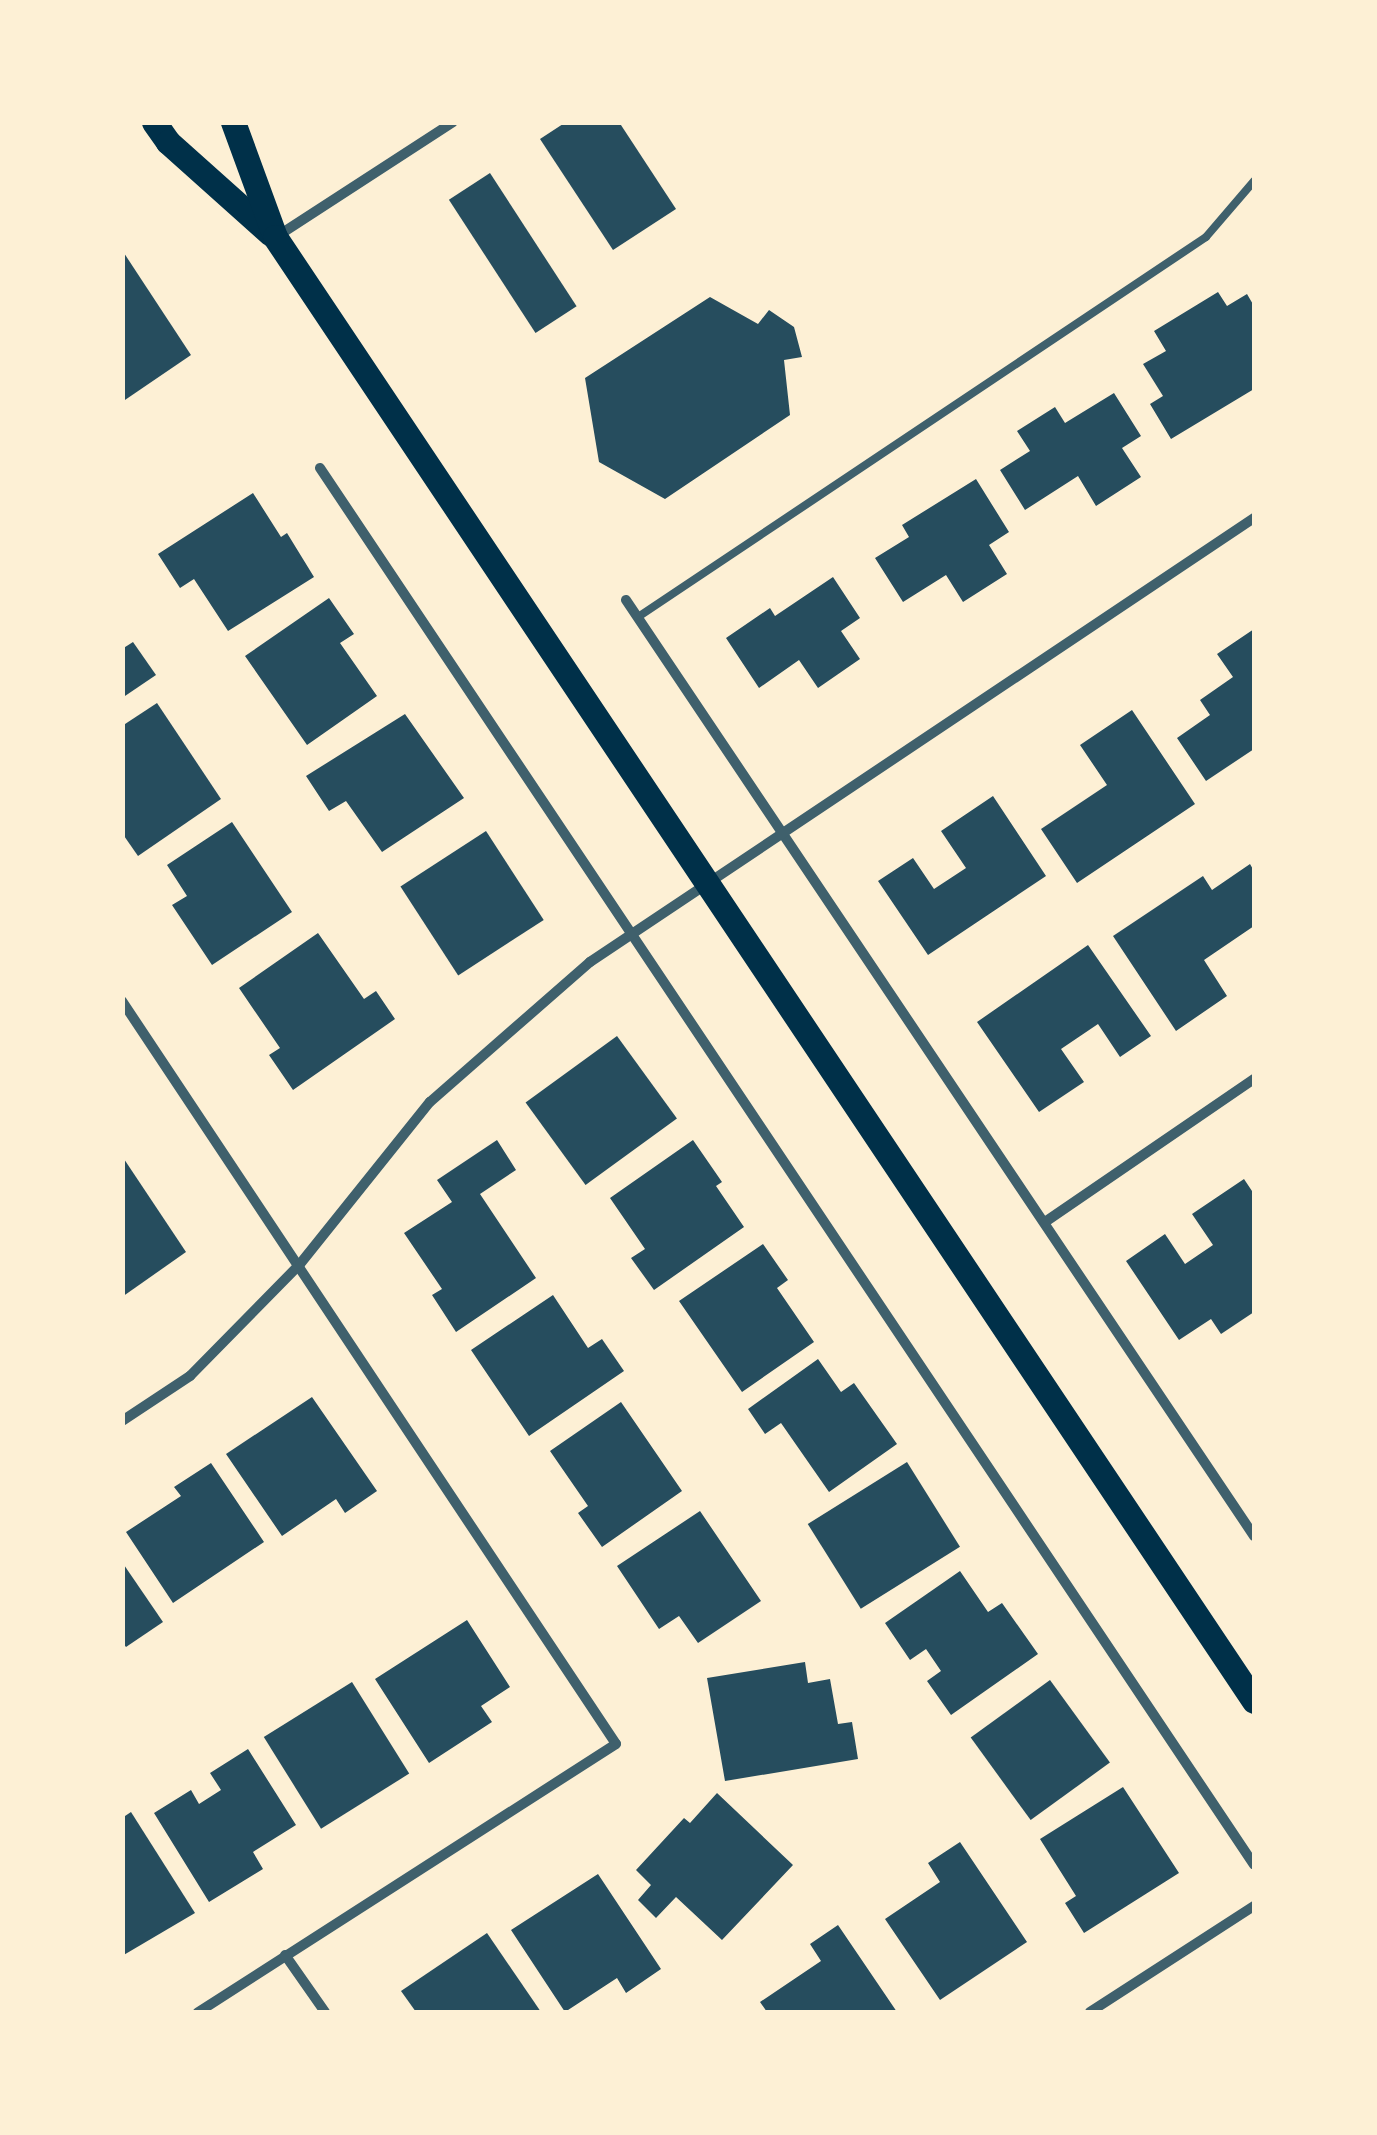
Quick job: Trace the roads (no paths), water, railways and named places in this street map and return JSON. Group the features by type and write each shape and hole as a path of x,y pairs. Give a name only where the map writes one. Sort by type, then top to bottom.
{"main road":[{"path":"154,122 168,142 275,237"},
{"path":"233,122 275,237 1254,1701"}],"street":[{"path":"275,237 452,122"},
{"path":"320,468 1254,1865"},
{"path":"122,1420 190,1376 300,1264 430,1102 544,1000 630,934 781,831 1254,518"},
{"path":"626,600 1254,1536"},
{"path":"122,1001 616,1744 198,2012"},
{"path":"1046,1222 1254,1078"},
{"path":"1090,2012 1254,1906"},
{"path":"285,1955 325,2012"}],"lane":[{"path":"638,617 1206,238 1254,181"}]}
